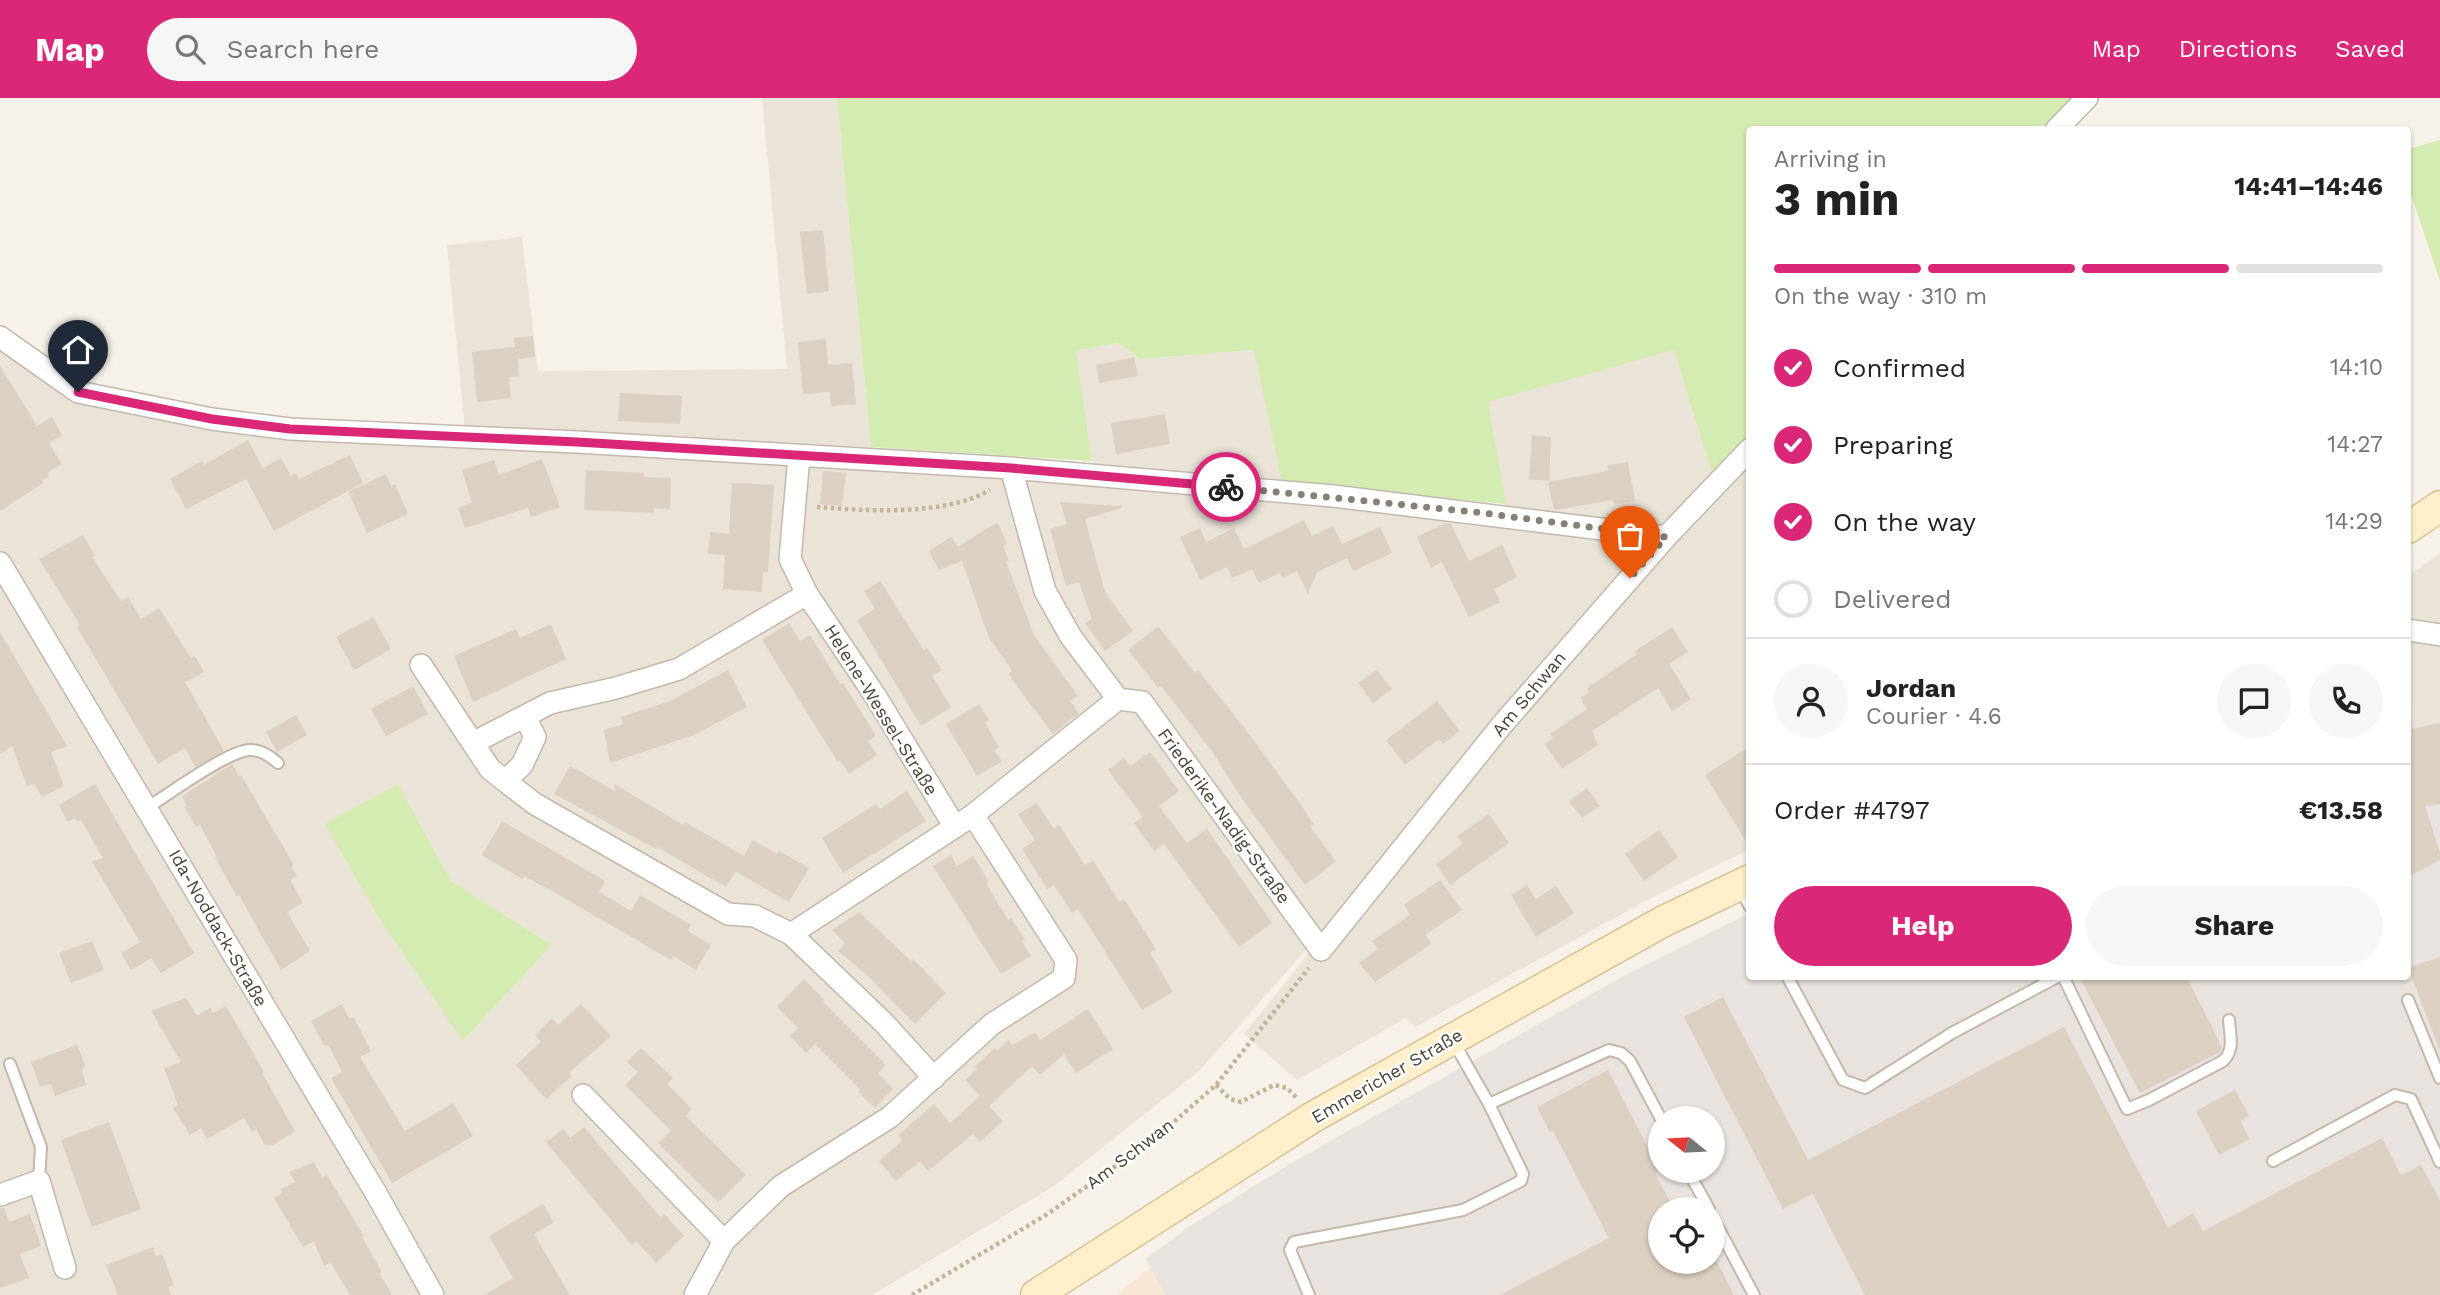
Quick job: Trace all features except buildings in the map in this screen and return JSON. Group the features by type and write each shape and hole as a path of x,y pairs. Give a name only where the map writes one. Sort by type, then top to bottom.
{"main road":[{"path":"2411,526 2440,506"},
{"name":"Emmericher Straße","path":"1036,1295 1313,1117 1664,921 1746,891"}],"street":[{"path":"2060,126 2087,98"},
{"path":"0,337 78,392 212,419 290,429 577,442 799,456 1333,496 1666,537"},
{"name":"Am Schwan","path":"1315,959 1502,726 1666,537 1746,453"},
{"name":"Helene-Wessel-Straße","path":"799,456 790,559 807,594 876,697 1066,960 1064,978 992,1024 934,1078"},
{"path":"791,934 964,821 1118,699 1071,637 1045,591 1013,473"},
{"name":"Ida-Noddack-Straße","path":"0,563 377,1195 433,1295"},
{"path":"473,743 550,702 616,688 679,668 807,594"},
{"path":"2411,630 2440,635"},
{"path":"421,665 490,769 535,804 728,915 755,916 791,934 884,1023 934,1078 890,1117 780,1186 724,1241 695,1295"},
{"name":"Friederike-Nadig-Straße","path":"1118,699 1142,702 1315,959"},
{"path":"505,781 522,765 534,737 525,716"},
{"path":"583,1096 724,1241"},
{"path":"0,1195 39,1181 65,1268"}],"lane":[{"path":"147,808 246,750 260,751 278,763"},
{"path":"1789,980 1843,1080 1865,1088 1952,1033 2053,980"},
{"path":"2063,980 2127,1108 2149,1100 2230,1055 2232,1046 2229,1020"},
{"path":"2408,1000 2440,1078"},
{"path":"1309,1295 1290,1250 1294,1242 1463,1210 1521,1181 1523,1174 1489,1104 1452,1038"},
{"path":"1489,1104 1609,1050 1630,1060 1654,1106"},
{"path":"10,1064 41,1147 39,1181"},
{"path":"2273,1161 2395,1095 2411,1099 2440,1162"},
{"path":"1725,1241 1754,1295"}],"path":[{"path":"795,505 885,512 965,502 1013,473"},
{"name":"Am Schwan","path":"912,1295 1046,1215 1153,1140 1216,1085 1315,959"},
{"path":"1216,1085 1230,1099 1241,1102 1274,1085 1287,1088 1313,1117"}],"shaded area":[{"path":"762,98 837,98 871,447 681,439 1133,484 1092,461 1076,351 1118,343 1141,359 1255,350 1286,499 1509,524 1487,402 1674,349 1718,494 1746,465 1746,851 1651,898 1415,1027 1406,1018 1297,1080 1244,1034 1364,884 1199,1071 1054,1186 872,1295 0,1295 0,350 72,403 124,410 465,430 447,245 522,237 538,371 787,369","holes":["398,784 451,881 552,945 463,1041"]},
{"path":"2440,553 2440,809 2411,708 2411,574"},
{"path":"2411,708 2440,809 2440,1295 1165,1295 1146,1259 1190,1226 1288,1165 1629,973 1746,915 1746,980 2411,980"},
{"path":"1150,1267 1165,1295 1117,1295"}],"green space":[{"path":"837,98 2079,98 2051,126 1746,126 1746,439 1712,474 1674,350 1488,402 1506,504 1282,482 1254,350 1141,359 1118,343 1076,351 1092,461 871,447"},
{"path":"2440,140 2440,281 2411,194 2411,148"},
{"path":"398,784 451,881 552,945 463,1041 381,921 325,824"}],"way so far":[{"path":"1226,487 1475,512 1666,537 1630,578"}],"route":[{"path":"78,392 212,419 290,429 577,442 1011,468 1226,487"}]}
